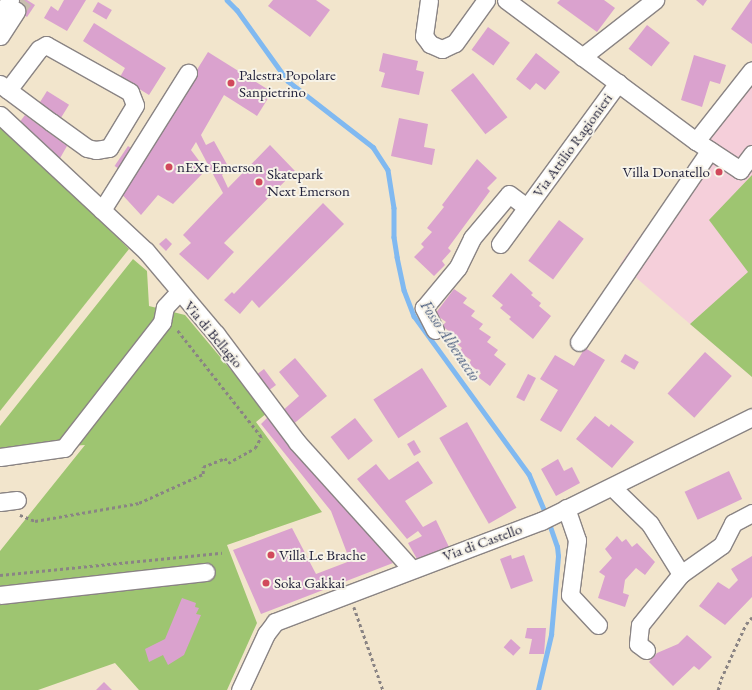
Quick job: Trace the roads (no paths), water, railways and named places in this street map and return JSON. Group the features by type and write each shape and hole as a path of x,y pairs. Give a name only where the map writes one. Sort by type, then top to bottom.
{"street":[{"path":"429,0 424,36 430,44 442,49 455,43 486,0"},
{"path":"582,56 655,0"},
{"name":"Via Attilio Ragionieri","path":"513,2 582,56 696,141 740,170 752,154"},
{"path":"0,36 9,9"},
{"path":"46,45 130,92 135,105 109,148 96,150 87,148 4,87 39,49 46,45"},
{"path":"696,141 752,70"},
{"path":"102,210 188,73"},
{"name":"Via Attilio Ragionieri","path":"500,244 618,83"},
{"name":"Via di Bellagio","path":"0,116 146,251 179,292 216,334 297,442 411,568"},
{"path":"579,342 710,150"},
{"name":"Via Attilio Ragionieri","path":"435,330 424,308 458,267 472,238 509,194 526,208"},
{"path":"0,457 64,448 162,322 165,307 179,292"},
{"name":"Via di Castello","path":"240,690 266,634 275,622 411,568 554,514 612,487 752,417"},
{"path":"612,487 650,524 681,574"},
{"path":"646,650 638,644 640,625 681,574 722,545 733,522 752,513"},
{"path":"554,514 577,540 570,595 598,625"},
{"path":"0,595 206,572"}],"waterway":[{"name":"Fosso Alberaccio","path":"227,0 237,10 288,81 373,147 388,170 394,208 394,237 397,257 404,290 414,316 529,474 546,514"},
{"name":"Fosso Alberaccio","path":"538,690 551,635 558,556 557,547 548,521"}],"tunnel":[{"path":"16,11 24,0"}],"place":[{"name":"Palestra Popolare Sanpietrino","path":"231,83"},
{"name":"nEXt Emerson","path":"169,167"},
{"name":"Villa Donatello","path":"719,172"},
{"name":"Skatepark Next Emerson","path":"259,182"},
{"name":"Villa Le Brache","path":"271,555"},
{"name":"Soka Gakkai","path":"266,583"}]}
